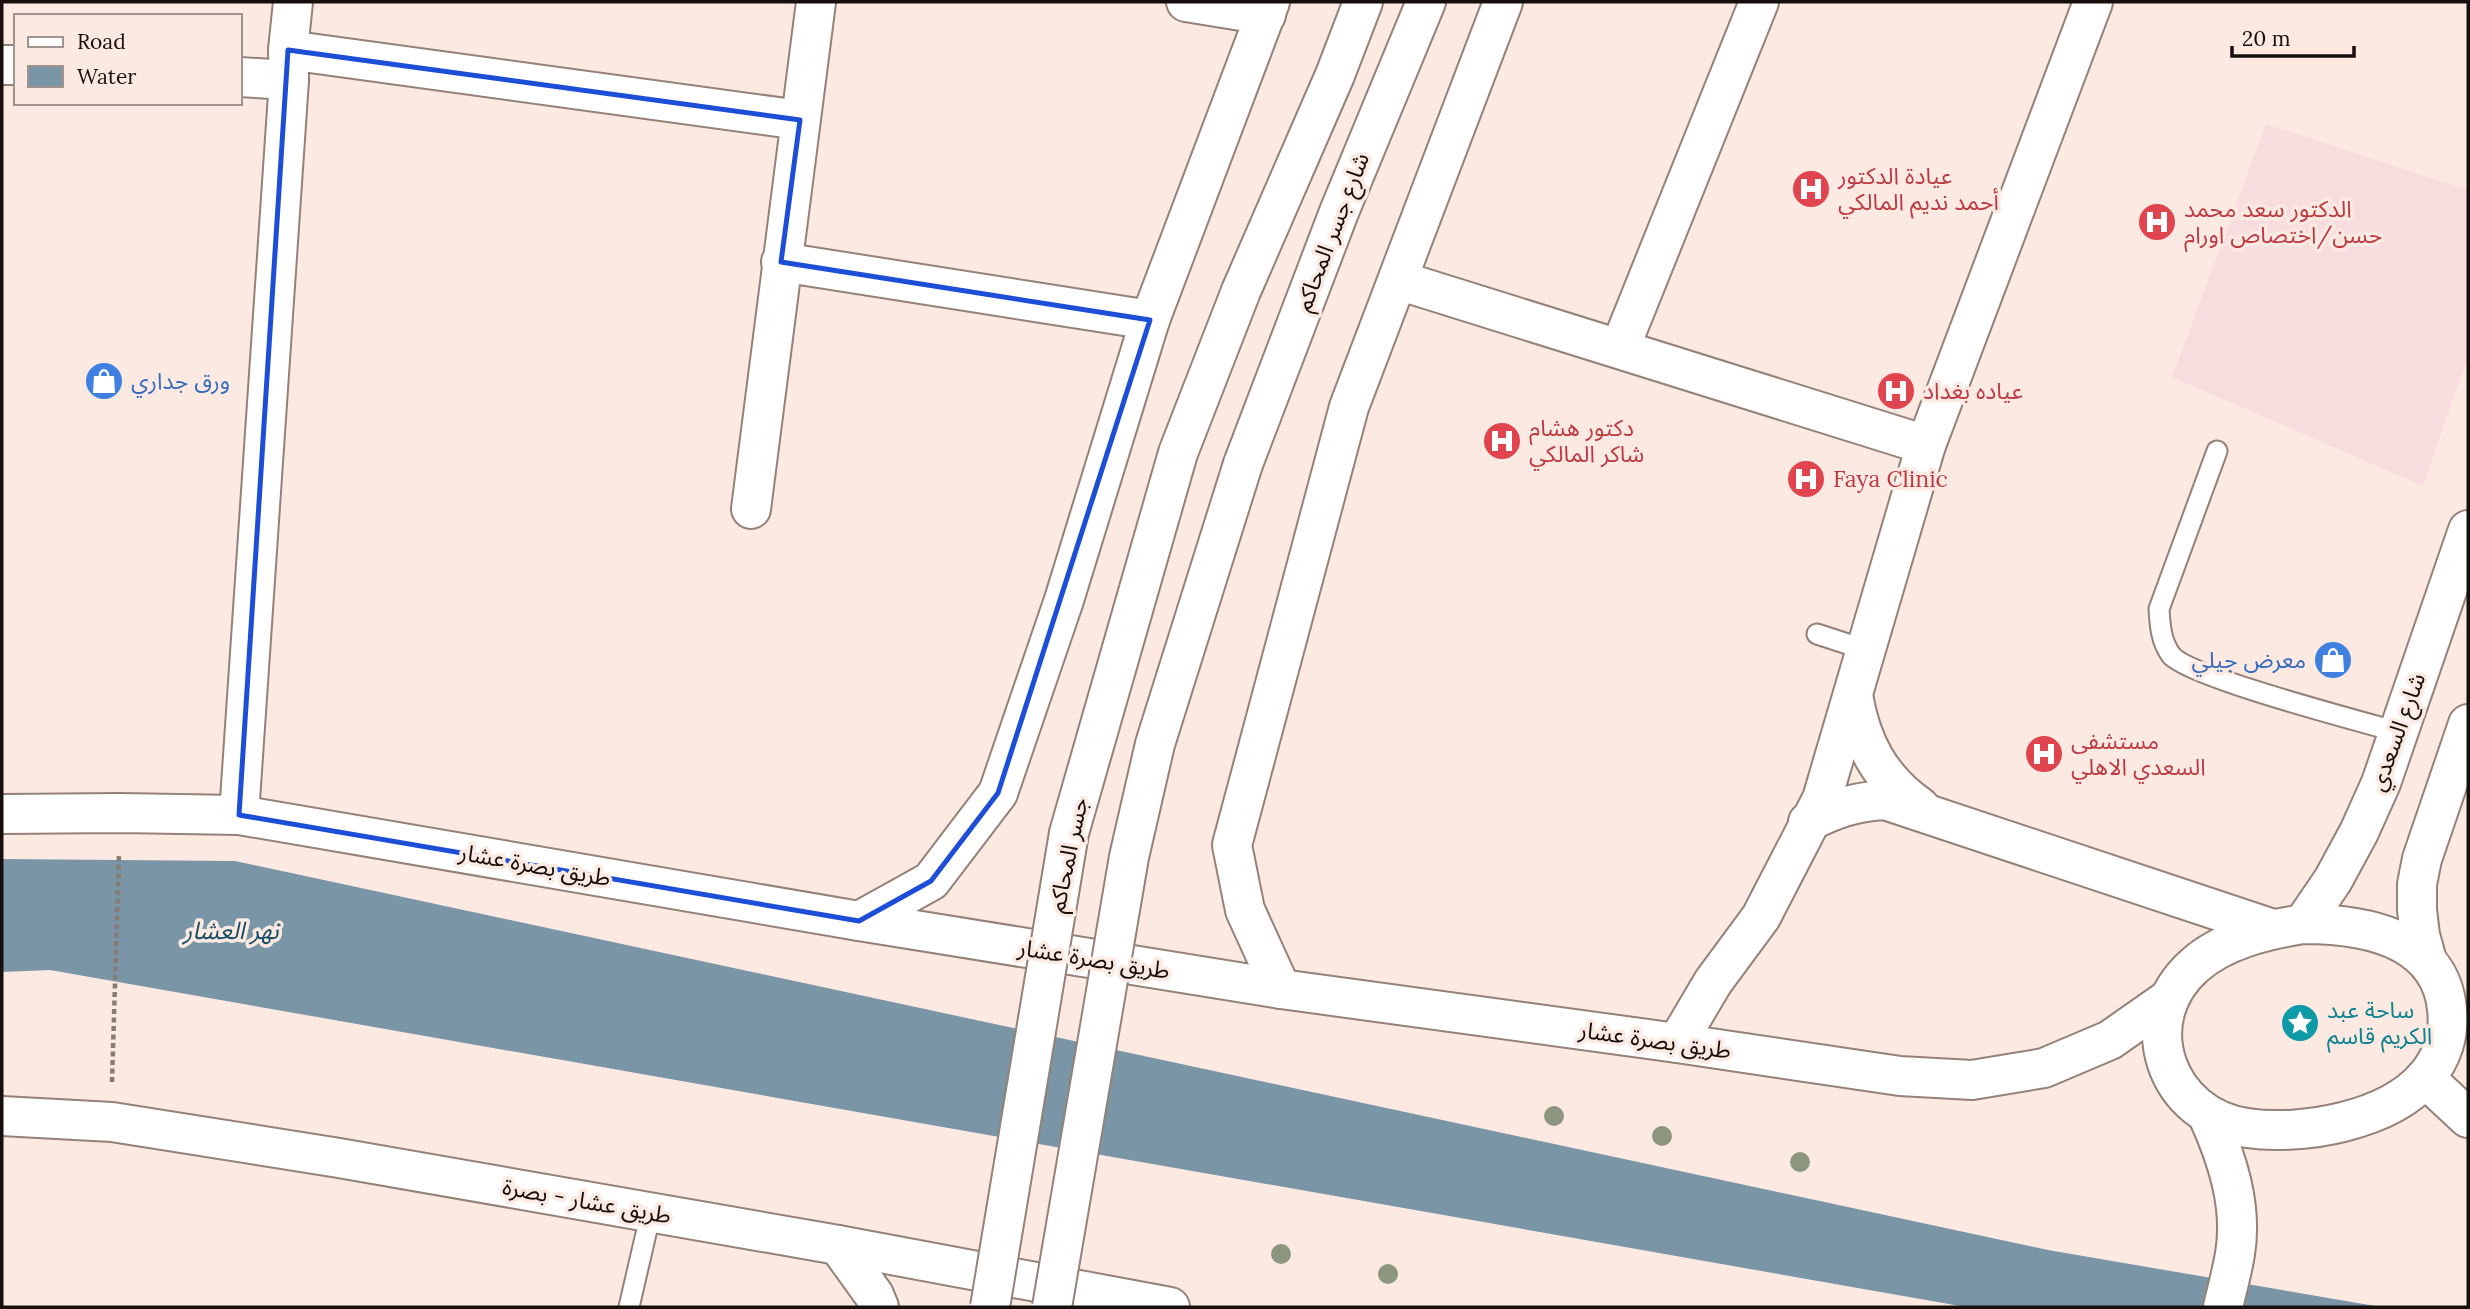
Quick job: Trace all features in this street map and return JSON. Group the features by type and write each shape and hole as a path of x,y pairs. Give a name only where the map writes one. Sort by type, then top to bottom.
{"main road":[{"path":"239,815 293,2"},
{"path":"751,509 816,2"},
{"path":"859,921 931,881 998,793 1064,600 1150,320 1268,8 1186,2"},
{"name":"جسر المحاكم","path":"990,1307 1069,833 1178,453 1241,291 1335,75 1363,2"},
{"name":"شارع جسر المحاكم","path":"1052,1307 1132,845 1155,744 1243,464 1339,212 1426,2"},
{"path":"1281,989 1245,910 1232,845 1349,407 1503,2"},
{"path":"1620,348 1759,2"},
{"path":"1677,1043 1713,982 1761,918 1808,822 1822,800 1926,445 2093,2"},
{"path":"242,77 289,65 800,120"},
{"path":"781,262 1150,320"},
{"path":"1398,280 1926,445"},
{"name":"شارع السعدي","path":"2288,926 2333,880 2359,832 2381,783 2468,530"},
{"path":"1853,692 1860,730 1881,772 1900,793 1924,811"},
{"path":"2427,961 2391,936 2333,924 2288,926 2245,939 2195,965 2181,980 2170,998 2163,1020 2162,1042 2176,1085 2190,1102 2207,1116 2228,1125 2250,1129 2290,1130 2352,1120 2381,1108 2425,1078 2446,1041 2448,1020 2446,999 2438,978 2427,961 2420,936 2417,884 2422,859 2468,724"},
{"path":"1808,822 1837,807 1885,800 2288,926"},
{"name":"طريق بصرة عشار","path":"2,814 239,815 859,921 1281,989 1900,1076 1972,1080 2044,1068 2110,1040 2170,998"},
{"path":"2425,1078 2468,1118"},
{"name":"طريق عشار - بصرة","path":"2,1116 112,1122 651,1212 1170,1307"},
{"path":"2207,1116 2229,1168 2237,1224 2236,1252 2223,1307"},
{"path":"838,1245 874,1295 878,1307"}],"lane":[{"path":"2217,451 2159,609 2161,635 2172,657 2213,677 2398,732"},
{"path":"1817,634 1866,650"},
{"path":"629,1307 651,1212"}],"path":[{"path":"113,1035 119,862"}],"highlighted area":[{"path":"288,50 800,120 781,262 1150,320 998,793 931,881 859,921 239,815"}],"shaded area":[{"path":"2266,124 2468,190 2468,356 2423,486 2172,377"}],"water":[{"name":"نهر العشار","path":"2,859 235,861 2048,1250 2381,1307 1966,1307 50,970 2,972"}],"place":[{"name":"عيادة الدكتور أحمد نديم المالكي","path":"1811,189"},
{"name":"الدكتور سعد محمد حسن/اختصاص اورام","path":"2157,222"},
{"name":"ورق جداري","path":"104,381"},
{"name":"عياده بغداد","path":"1896,391"},
{"name":"دكتور هشام شاكر المالكي","path":"1502,441"},
{"name":"Faya Clinic","path":"1806,479"},
{"name":"معرض جيلي","path":"2333,660"},
{"name":"مستشفى السعدي الاهلي","path":"2044,754"},
{"name":"ساحة عبد الكريم قاسم","path":"2300,1023"}]}
